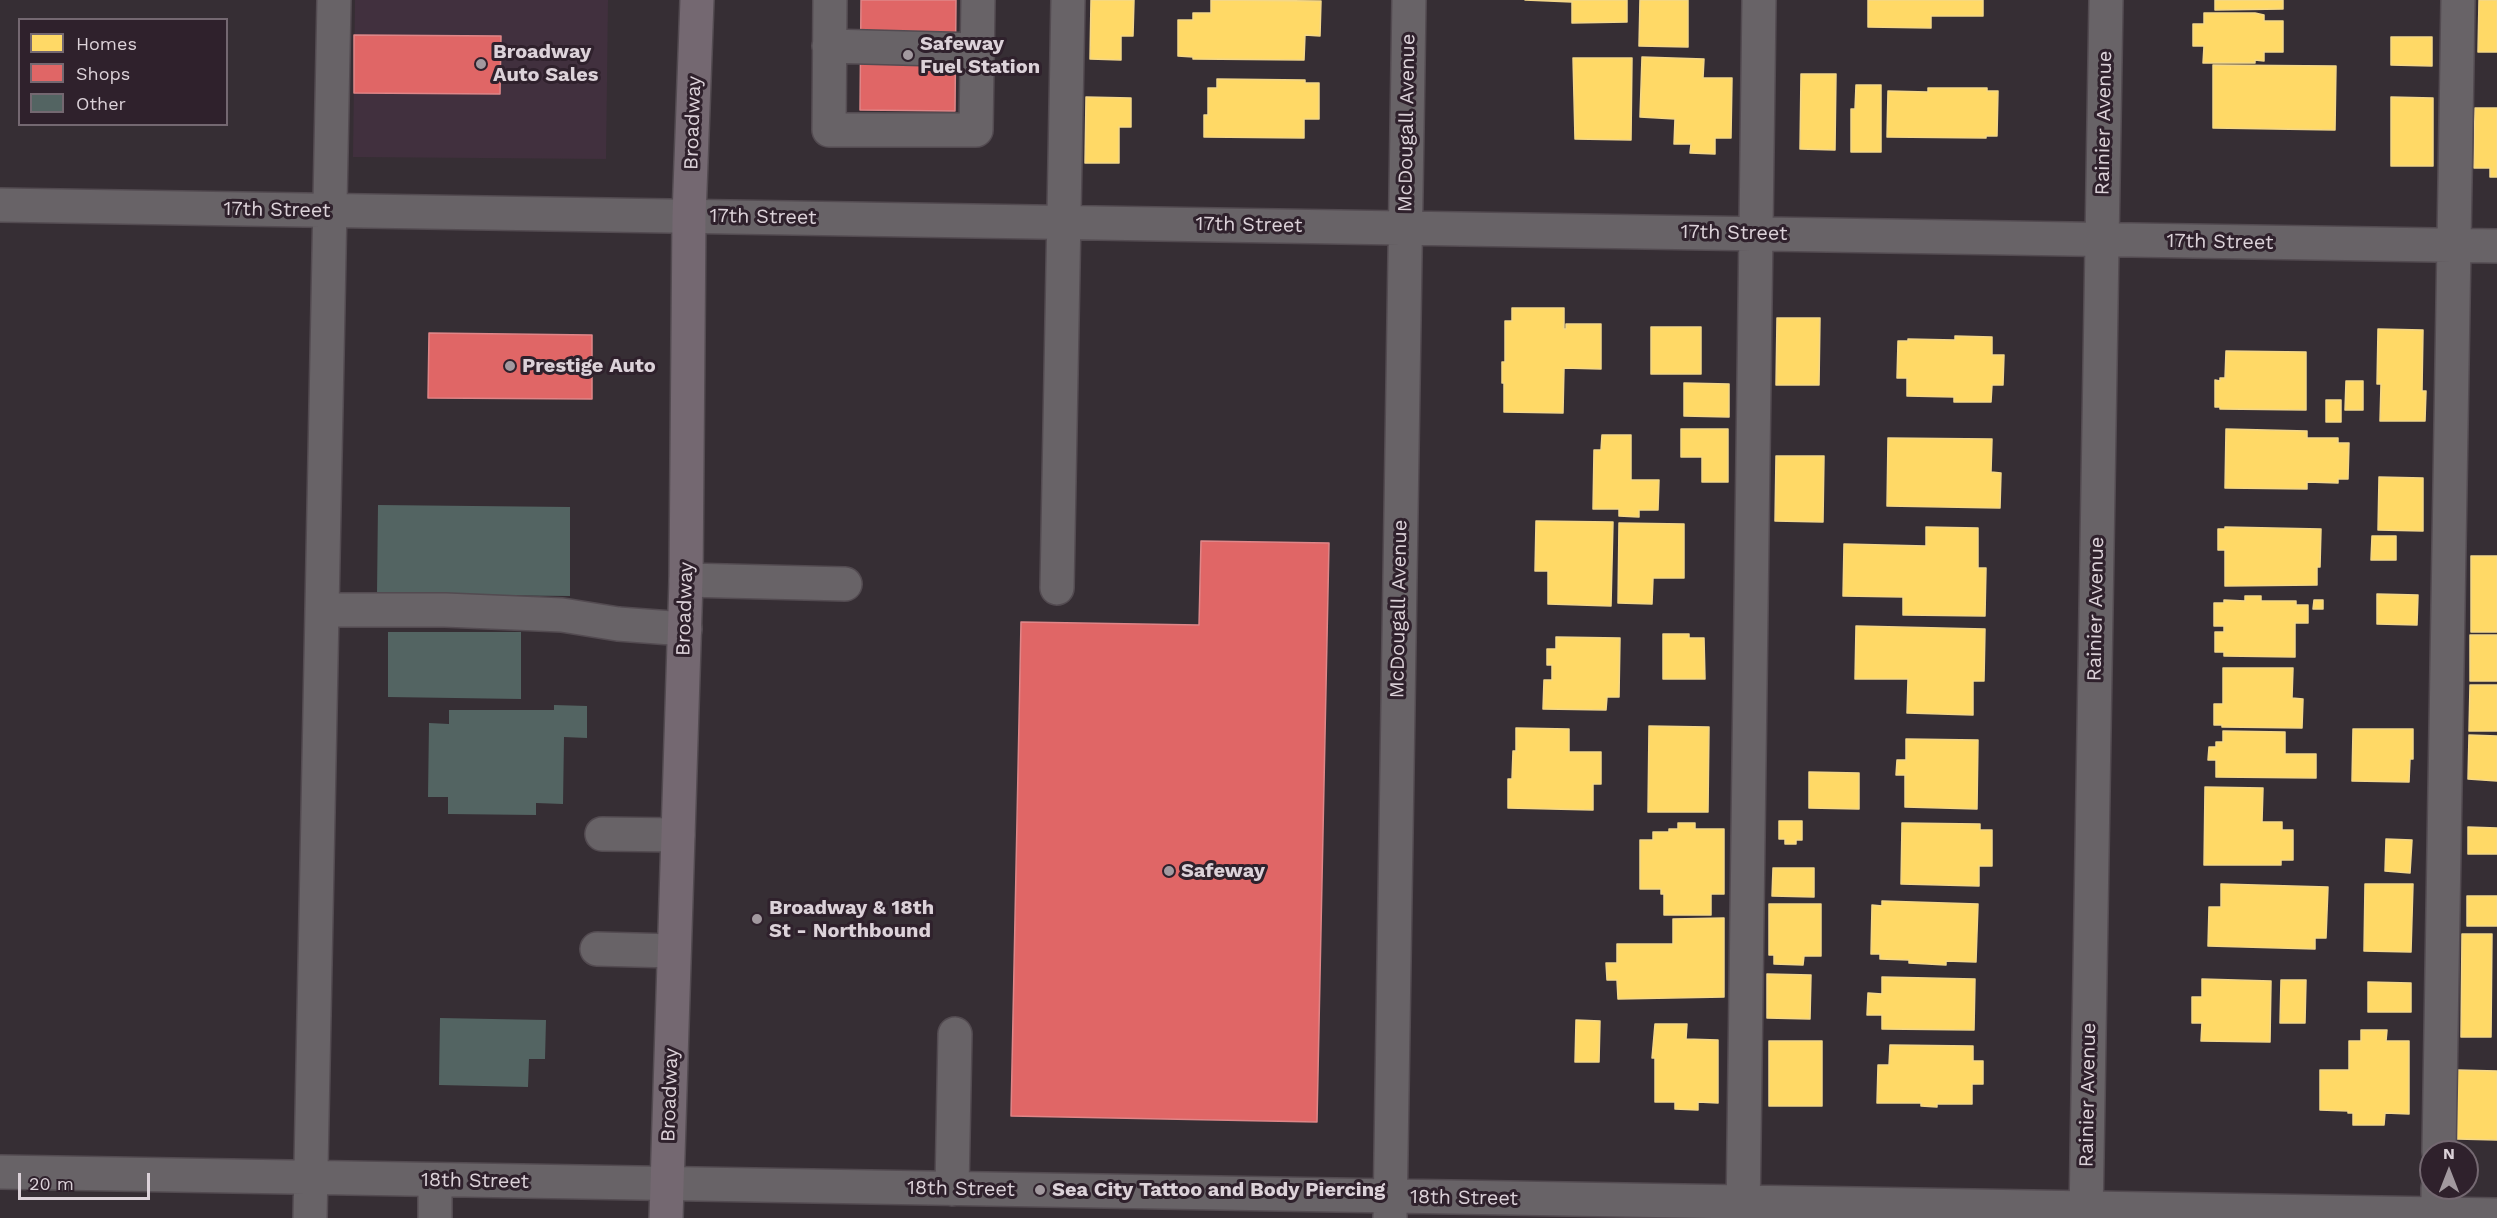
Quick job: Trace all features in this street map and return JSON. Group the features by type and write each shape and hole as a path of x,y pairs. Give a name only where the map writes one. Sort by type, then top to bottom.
{"main road":[{"name":"Broadway","path":"666,1218 685,629 689,216 697,0"}],"street":[{"path":"310,1218 329,942 331,834 322,610 334,0"},
{"path":"830,0 829,130 976,130 978,0"},
{"path":"1057,588 1068,0"},
{"name":"McDougall Avenue","path":"1390,1207 1409,0"},
{"path":"1743,1210 1759,0"},
{"name":"Rainier Avenue","path":"2087,1213 2106,0"},
{"path":"2439,1140 2458,0"},
{"path":"829,46 977,50"},
{"name":"17th Street","path":"0,205 2497,246"},
{"path":"686,580 845,584"},
{"path":"322,610 445,610 562,615 618,624 685,629"},
{"path":"602,834 678,835"},
{"path":"597,949 675,951"},
{"path":"952,1189 955,1034"},
{"name":"18th Street","path":"0,1172 952,1189 1040,1204 2087,1213 2438,1207 2497,1215"},
{"path":"435,1180 435,1218"}],"shaded area":[{"name":"Broadway Auto Sales","path":"355,0 608,0 606,159 353,157"}],"building: Homes":[{"path":"1091,0 1134,0 1133,36 1121,36 1121,60 1090,59"},
{"path":"1211,0 1321,1 1320,36 1305,35 1304,60 1193,59 1193,57 1178,56 1178,20 1193,20 1193,13 1211,13"},
{"path":"1525,0 1627,0 1627,22 1572,23 1572,2"},
{"path":"1640,0 1688,0 1688,47 1639,46"},
{"path":"1868,0 1983,0 1983,16 1931,16 1931,28 1868,27"},
{"path":"2215,0 2283,0 2283,9 2215,10"},
{"path":"2479,0 2497,0 2497,52 2478,52"},
{"path":"2204,13 2255,13 2264,15 2264,21 2283,21 2283,52 2264,52 2264,61 2255,60 2255,63 2203,63 2204,46 2193,46 2193,24 2204,24"},
{"path":"2391,37 2432,37 2432,66 2391,65"},
{"path":"1642,57 1704,59 1703,78 1732,78 1731,138 1715,138 1715,154 1690,153 1691,144 1674,144 1675,119 1640,117"},
{"path":"1573,58 1632,58 1631,140 1575,139"},
{"path":"2213,65 2336,66 2335,130 2213,128"},
{"path":"1801,74 1836,74 1835,150 1800,149"},
{"path":"1217,79 1305,80 1305,83 1319,83 1319,119 1304,119 1304,138 1204,137 1204,115 1208,115 1208,88 1217,88"},
{"path":"1856,85 1881,85 1881,152 1851,152 1851,109 1855,109"},
{"path":"1928,88 1987,88 1987,91 1998,91 1997,136 1986,136 1986,138 1887,137 1888,91 1928,92"},
{"path":"1086,97 1131,98 1131,127 1119,127 1119,163 1085,163"},
{"path":"2391,97 2433,98 2433,166 2391,166"},
{"path":"2475,108 2497,108 2497,177 2490,177 2490,168 2474,168"},
{"path":"1512,308 1564,308 1564,329 1566,329 1566,324 1601,324 1601,369 1564,368 1563,413 1504,412 1502,362 1505,362 1505,321 1512,321"},
{"path":"1777,318 1820,318 1819,385 1776,385"},
{"path":"1651,327 1701,327 1701,374 1651,374"},
{"path":"2378,329 2423,330 2422,391 2426,391 2425,421 2380,421 2381,384 2377,384"},
{"path":"1955,336 1992,337 1992,355 2004,355 2003,385 1992,385 1991,402 1954,402 1954,397 1907,396 1907,378 1897,378 1898,341 1908,341 1908,339 1955,340"},
{"path":"2226,351 2306,352 2306,410 2220,409 2220,407 2215,407 2215,380 2220,381 2220,378 2225,378"},
{"path":"2346,381 2363,381 2363,410 2345,410"},
{"path":"1684,383 1729,384 1729,417 1684,416"},
{"path":"2326,400 2341,400 2341,422 2326,422"},
{"path":"1681,429 1728,429 1728,482 1702,482 1702,457 1681,457"},
{"path":"2226,429 2307,431 2307,438 2338,438 2338,443 2349,443 2348,479 2338,479 2338,483 2307,482 2307,489 2225,488"},
{"path":"1602,435 1631,435 1631,480 1659,480 1658,510 1639,510 1639,517 1619,516 1619,509 1593,509 1594,450 1601,450"},
{"path":"1888,438 1992,439 1991,472 2001,473 2000,508 1887,506"},
{"path":"1776,456 1824,456 1823,522 1775,521"},
{"path":"2379,477 2423,478 2423,531 2378,530"},
{"path":"1536,521 1613,522 1611,606 1548,604 1548,571 1535,571"},
{"path":"1619,523 1684,524 1684,578 1653,578 1652,604 1618,603"},
{"path":"1926,527 1978,528 1978,568 1986,568 1985,616 1903,615 1903,597 1843,596 1844,544 1926,546"},
{"path":"2225,527 2321,529 2317,585 2225,586 2225,550 2218,550 2218,529 2225,529"},
{"path":"2372,536 2396,536 2396,560 2371,560"},
{"path":"2471,556 2497,556 2497,632 2471,632"},
{"path":"2377,594 2418,595 2417,625 2377,624"},
{"path":"2245,596 2261,596 2261,601 2296,601 2296,605 2308,605 2308,623 2295,623 2295,657 2224,656 2224,652 2215,652 2215,632 2224,632 2224,626 2214,626 2214,603 2224,603 2224,600 2245,601"},
{"path":"2314,600 2323,600 2323,609 2313,609"},
{"path":"1856,626 1985,629 1984,681 1973,681 1973,715 1907,713 1908,679 1855,679"},
{"path":"1663,634 1689,634 1689,638 1704,638 1705,679 1663,679"},
{"path":"2470,635 2497,635 2497,681 2470,681"},
{"path":"1556,637 1620,638 1619,697 1607,697 1606,710 1543,709 1544,680 1552,680 1552,665 1547,665 1547,649 1556,649"},
{"path":"2223,668 2293,668 2292,698 2303,699 2302,728 2214,725 2214,704 2223,704"},
{"path":"2470,685 2497,685 2497,731 2469,731"},
{"path":"1649,726 1709,727 1708,812 1648,812"},
{"path":"1516,728 1569,729 1569,752 1601,752 1601,784 1593,784 1593,810 1508,808 1508,779 1512,779"},
{"path":"2353,729 2413,729 2413,759 2410,759 2409,782 2352,781"},
{"path":"2223,731 2285,732 2285,754 2316,754 2316,778 2216,777 2216,760 2208,760 2209,747 2216,747 2216,742 2223,742"},
{"path":"2469,735 2497,736 2497,781 2468,779"},
{"path":"1906,739 1978,740 1977,809 1905,807 1905,775 1896,775 1897,760 1906,760"},
{"path":"1809,772 1859,773 1859,809 1809,808"},
{"path":"2205,787 2263,788 2262,822 2282,822 2282,830 2293,830 2293,860 2281,860 2281,865 2204,865"},
{"path":"1779,821 1802,821 1802,840 1796,840 1796,844 1785,844 1785,839 1779,839"},
{"path":"1678,823 1695,823 1695,829 1724,829 1724,894 1711,894 1711,915 1664,915 1664,894 1661,894 1661,889 1640,889 1640,840 1653,840 1653,832 1669,832 1669,829 1678,829"},
{"path":"1902,823 1980,824 1980,830 1992,830 1992,866 1979,866 1979,886 1901,884"},
{"path":"2468,827 2497,828 2497,854 2468,854"},
{"path":"2386,839 2412,840 2410,873 2385,871"},
{"path":"1773,868 1814,868 1814,897 1772,896"},
{"path":"2221,884 2328,887 2326,938 2315,938 2315,949 2208,946 2209,907 2221,907"},
{"path":"2365,884 2413,884 2411,952 2364,951"},
{"path":"2467,896 2497,896 2497,926 2467,926"},
{"path":"1882,901 1978,904 1976,962 1946,961 1946,965 1909,963 1909,960 1880,959 1880,954 1871,954 1872,905 1882,906"},
{"path":"1769,904 1821,904 1821,956 1804,956 1803,965 1774,964 1774,955 1769,955"},
{"path":"1724,918 1724,997 1618,999 1617,980 1607,980 1606,963 1617,963 1617,944 1673,944 1673,919"},
{"path":"2462,934 2492,934 2491,1037 2461,1037"},
{"path":"1767,974 1811,975 1810,1019 1767,1018"},
{"path":"1882,977 1975,979 1974,1030 1882,1029 1882,1015 1867,1015 1868,993 1882,994"},
{"path":"2202,979 2271,981 2270,1042 2201,1041 2202,1023 2192,1023 2192,997 2202,997"},
{"path":"2281,980 2306,980 2305,1023 2280,1023"},
{"path":"2368,982 2411,983 2411,1012 2368,1012"},
{"path":"1576,1020 1600,1021 1599,1062 1575,1062"},
{"path":"1655,1024 1687,1024 1686,1039 1718,1040 1718,1103 1698,1102 1698,1110 1675,1109 1675,1102 1655,1102 1655,1058 1652,1058"},
{"path":"2361,1030 2387,1030 2386,1041 2409,1041 2409,1114 2385,1113 2384,1125 2353,1125 2353,1113 2320,1110 2320,1070 2349,1070 2349,1041 2361,1041"},
{"path":"1769,1041 1822,1041 1822,1106 1769,1106"},
{"path":"1890,1045 1973,1046 1973,1061 1983,1061 1983,1084 1972,1084 1972,1104 1937,1104 1937,1107 1921,1106 1921,1103 1877,1103 1878,1065 1889,1065"},
{"path":"2457,1070 2497,1071 2497,1140 2457,1139"}],"building: Shops":[{"name":"Safeway Fuel Station","path":"861,0 956,0 955,111 860,110"},
{"path":"354,35 501,36 500,94 354,93"},
{"name":"Prestige Auto","path":"429,333 592,335 592,399 428,398"},
{"name":"Safeway","path":"1201,541 1329,543 1317,1122 1011,1116 1021,622 1199,625"}],"building: Other":[{"path":"378,505 570,507 570,596 377,594"},
{"path":"388,632 521,632 521,699 388,697"},
{"path":"554,705 587,706 587,738 564,737 563,804 536,803 536,815 448,814 448,797 428,797 429,723 449,724 449,710 554,710"},
{"path":"440,1018 546,1020 545,1059 529,1059 528,1087 439,1085"}],"place":[{"name":"Safeway Fuel Station","path":"908,55"},
{"name":"Broadway Auto Sales","path":"481,64"},
{"name":"Prestige Auto","path":"510,366"},
{"name":"Safeway","path":"1169,871"},
{"name":"Broadway & 18th St - Northbound","path":"757,919"},
{"name":"Sea City Tattoo and Body Piercing","path":"1040,1190"}]}
